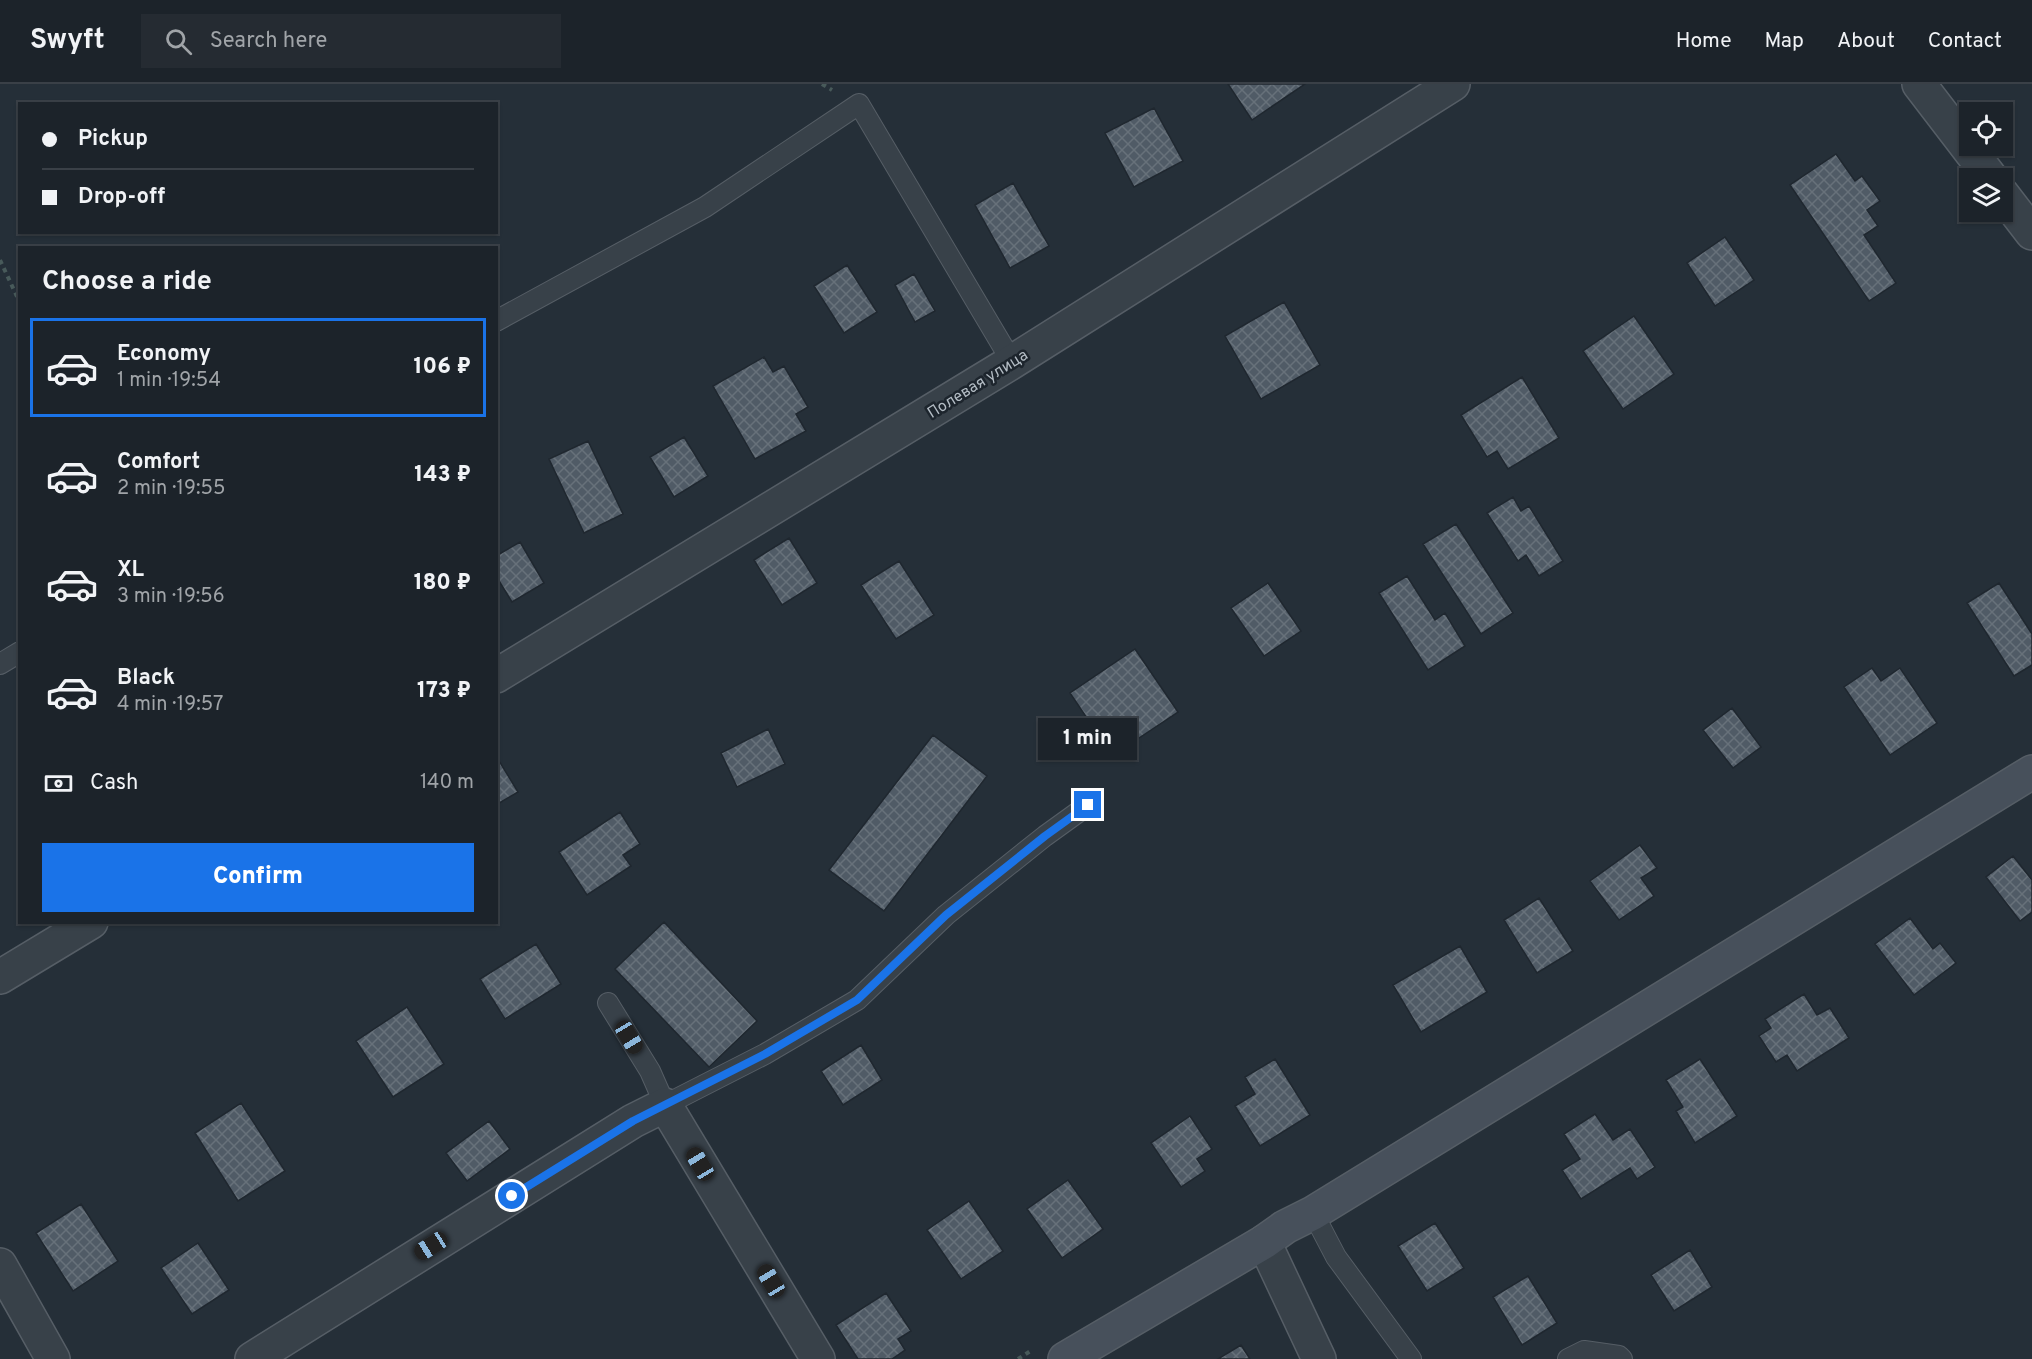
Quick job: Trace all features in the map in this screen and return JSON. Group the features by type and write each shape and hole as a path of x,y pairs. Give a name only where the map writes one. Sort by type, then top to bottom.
{"main road":[{"path":"1065,1359 1264,1242 1285,1227 1313,1213 2032,772"}],"street":[{"name":"Полевая улица","path":"498,675 1012,362 1453,84"},
{"path":"1919,84 1983,168"},
{"path":"2013,208 2032,233"},
{"path":"0,977 88,924"},
{"path":"252,1359 623,1127 665,1106 818,1359"},
{"path":"1264,1242 1318,1359"},
{"path":"0,1265 53,1359"}],"lane":[{"path":"498,320 705,207 859,104 1012,362"},
{"path":"0,664 18,653"},
{"path":"608,1003 650,1071 665,1106 765,1054 857,1000 946,915 1045,836 1088,805"},
{"path":"1313,1213 1336,1257 1411,1359"},
{"path":"1568,1359 1584,1351 1619,1356 1622,1359"}],"path":[{"path":"0,260 18,299"}],"building":[{"path":"1228,84 1305,84 1252,120"},
{"path":"1154,108 1183,161 1134,187 1105,133"},
{"path":"1836,154 1855,181 1862,176 1880,201 1867,210 1878,226 1864,235 1896,283 1869,301 1790,185"},
{"path":"1013,183 1049,246 1010,268 975,205"},
{"path":"1725,237 1754,280 1715,306 1687,263"},
{"path":"847,265 877,312 844,333 814,286"},
{"path":"914,274 935,311 915,322 895,285"},
{"path":"1284,302 1320,365 1261,399 1225,336"},
{"path":"1634,316 1674,374 1623,409 1583,351"},
{"path":"764,357 773,372 784,366 808,407 796,414 806,431 755,459 713,386"},
{"path":"1522,377 1559,438 1508,469 1497,451 1487,457 1461,415"},
{"path":"684,437 708,476 674,497 650,457"},
{"path":"588,441 623,514 584,533 549,459"},
{"path":"1513,497 1521,511 1529,506 1563,561 1539,576 1526,555 1518,561 1487,513"},
{"path":"1456,524 1513,613 1481,634 1423,544"},
{"path":"789,538 817,583 782,605 754,560"},
{"path":"520,542 544,583 512,602 498,579 498,555"},
{"path":"899,561 934,615 896,639 861,585"},
{"path":"1407,576 1435,620 1445,613 1465,646 1428,670 1379,593"},
{"path":"1268,583 1301,631 1264,656 1231,608"},
{"path":"1999,583 2032,634 2032,665 2014,676 1967,603"},
{"path":"1135,649 1178,712 1136,740 1122,720 1099,736 1070,693"},
{"path":"1872,668 1881,681 1900,668 1937,723 1890,755 1844,687"},
{"path":"1732,708 1761,747 1733,768 1703,730"},
{"path":"768,729 785,764 737,787 721,753"},
{"path":"933,735 987,776 884,911 829,870"},
{"path":"498,759 518,792 498,804"},
{"path":"620,812 640,844 623,855 631,866 587,895 559,852"},
{"path":"1640,845 1657,868 1641,878 1654,896 1619,920 1590,881"},
{"path":"2013,856 2032,880 2032,912 2020,921 1986,877"},
{"path":"1539,898 1573,951 1537,973 1504,920"},
{"path":"1910,918 1933,949 1940,943 1956,963 1914,995 1875,944"},
{"path":"664,922 757,1021 709,1067 615,969"},
{"path":"536,944 561,984 505,1019 480,979"},
{"path":"1460,946 1487,992 1421,1032 1393,985"},
{"path":"1804,994 1817,1015 1830,1008 1849,1038 1797,1071 1787,1055 1776,1062 1759,1036 1771,1028 1765,1019"},
{"path":"407,1007 444,1064 393,1097 356,1041"},
{"path":"861,1045 882,1080 843,1105 821,1071"},
{"path":"1275,1059 1310,1115 1260,1146 1235,1106 1255,1094 1245,1077"},
{"path":"1700,1059 1737,1116 1695,1143 1676,1111 1683,1107 1666,1080"},
{"path":"241,1103 285,1171 238,1201 195,1133"},
{"path":"1595,1114 1613,1140 1630,1129 1655,1167 1637,1179 1630,1168 1581,1199 1562,1170 1580,1159 1564,1134"},
{"path":"1190,1116 1212,1149 1197,1159 1205,1171 1181,1187 1151,1143"},
{"path":"489,1121 510,1149 467,1181 446,1153"},
{"path":"1068,1180 1103,1229 1062,1258 1027,1209"},
{"path":"969,1201 1003,1251 961,1279 927,1230"},
{"path":"81,1204 118,1261 73,1291 36,1233"},
{"path":"1435,1223 1464,1268 1427,1291 1398,1246"},
{"path":"198,1243 229,1290 192,1314 161,1268"},
{"path":"1690,1250 1712,1287 1674,1311 1651,1275"},
{"path":"1528,1276 1557,1323 1522,1345 1493,1297"},
{"path":"886,1293 911,1331 898,1339 905,1350 892,1359 858,1359 836,1325"},
{"path":"1241,1345 1250,1359 1218,1359"}],"route":[{"path":"512,1196 633,1121 765,1054 857,1000 946,915 1045,836 1088,805"}]}
